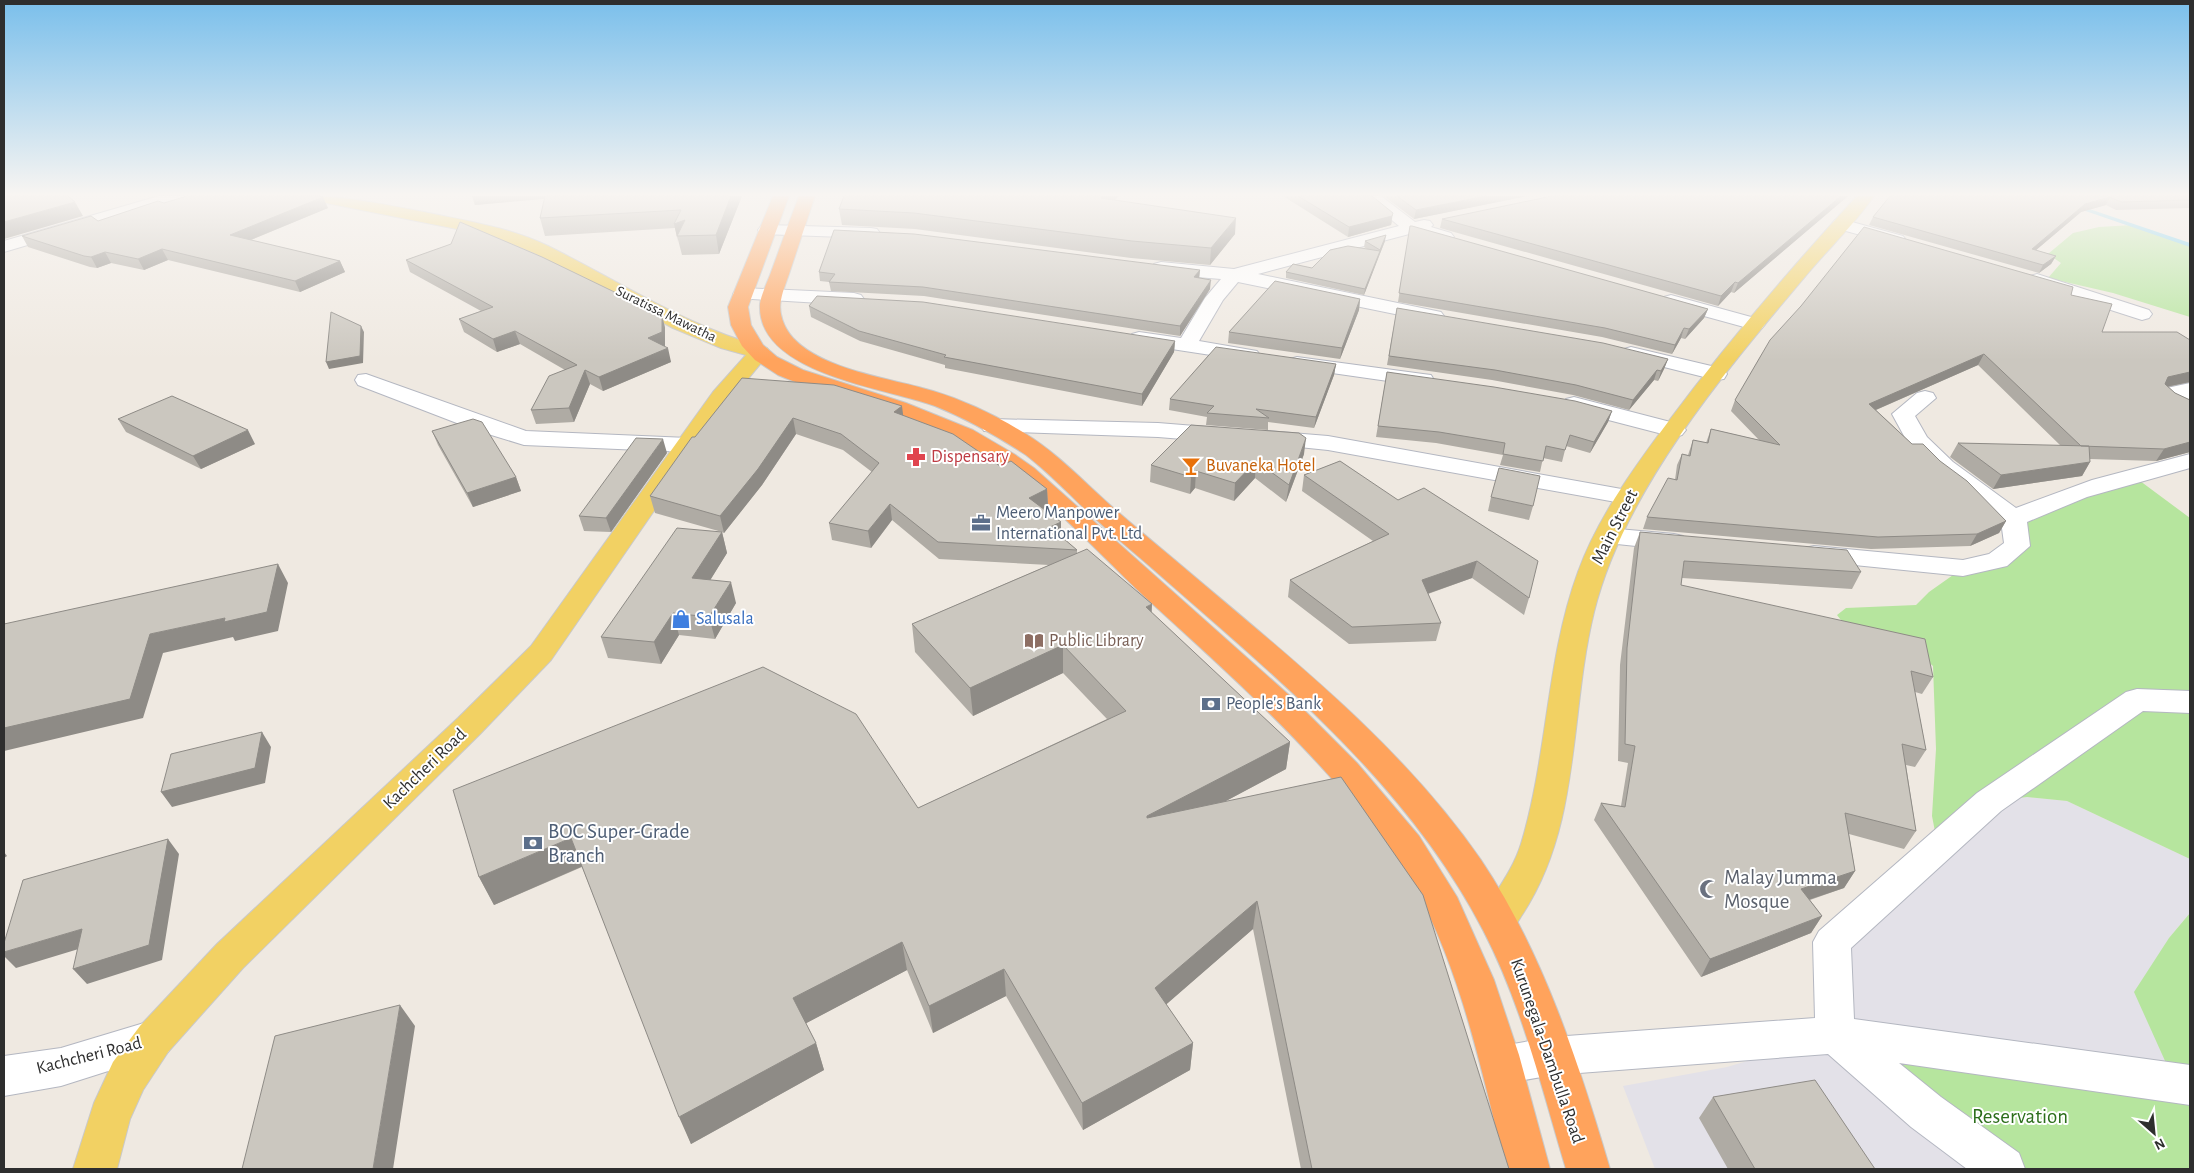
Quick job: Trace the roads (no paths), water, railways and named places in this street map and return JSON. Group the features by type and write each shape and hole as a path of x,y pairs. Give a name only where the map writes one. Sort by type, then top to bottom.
{"highway":[{"name":"Kurunegala-Dambulla Road","path":"769,251 743,294 738,307 740,322 749,340 767,360 791,372 927,418 965,434 1002,456 1065,508 1286,711 1381,811 1404,840 1426,876 1473,978 1502,1064 1528,1169"},
{"name":"Kurunegala-Dambulla Road","path":"778,251 769,313 773,328 783,342 794,351 829,368 937,399 963,409 1046,459 1339,720 1405,787 1454,849 1498,921 1533,1002 1588,1169"}],"main road":[{"name":"Suratissa Mawatha","path":"543,251 680,324 728,344 760,352"},
{"name":"Main Street","path":"1498,921 1513,904 1525,882 1537,850 1556,757 1575,627 1591,574 1607,536 1627,497 1674,430 1755,324 1818,251"},
{"name":"Kachcheri Road","path":"154,1039 230,956 413,781 541,653 721,397 760,352"},
{"path":"95,1169 109,1118 128,1076 154,1039"}],"street":[{"path":"1186,346 1215,298 1234,275 1323,251"},
{"path":"1141,266 1234,275 1377,306 1452,319"},
{"path":"2015,274 2142,314"},
{"path":"743,294 773,294 876,301"},
{"path":"1650,295 1755,324"},
{"path":"1118,335 1442,383"},
{"path":"1612,348 1716,374"},
{"path":"366,380 483,425 524,438 688,445"},
{"path":"2190,390 2170,394 2190,406"},
{"path":"1786,552 1963,568 1998,560 2017,546 2014,518 1944,467 1917,440 1903,414 1925,398"},
{"path":"1555,400 1674,430"},
{"path":"992,426 1158,430 1328,443 1627,497"},
{"path":"2014,518 2050,500 2132,475 2190,461"},
{"path":"1607,536 1701,545"},
{"path":"2003,1169 1926,1112 1834,1035 1832,942 1891,887 1989,802 2137,700 2190,702"},
{"path":"1502,1064 1552,1056 1664,1046 1834,1035 2190,1085"},
{"name":"Kachcheri Road","path":"4,1076 61,1067 154,1039"}],"place":[{"name":"Dispensary","path":"916,457"},
{"name":"Buvaneka Hotel","path":"1191,466"},
{"name":"Meero Manpower International Pvt. Ltd","path":"981,523"},
{"name":"Salusala","path":"681,619"},
{"name":"Public Library","path":"1034,641"},
{"name":"People's Bank","path":"1211,704"},
{"name":"BOC Super-Grade Branch","path":"533,843"},
{"name":"Malay Jumma Mosque","path":"1709,889"}],"park label":[{"name":"Reservation","path":"2020,1116"}]}
